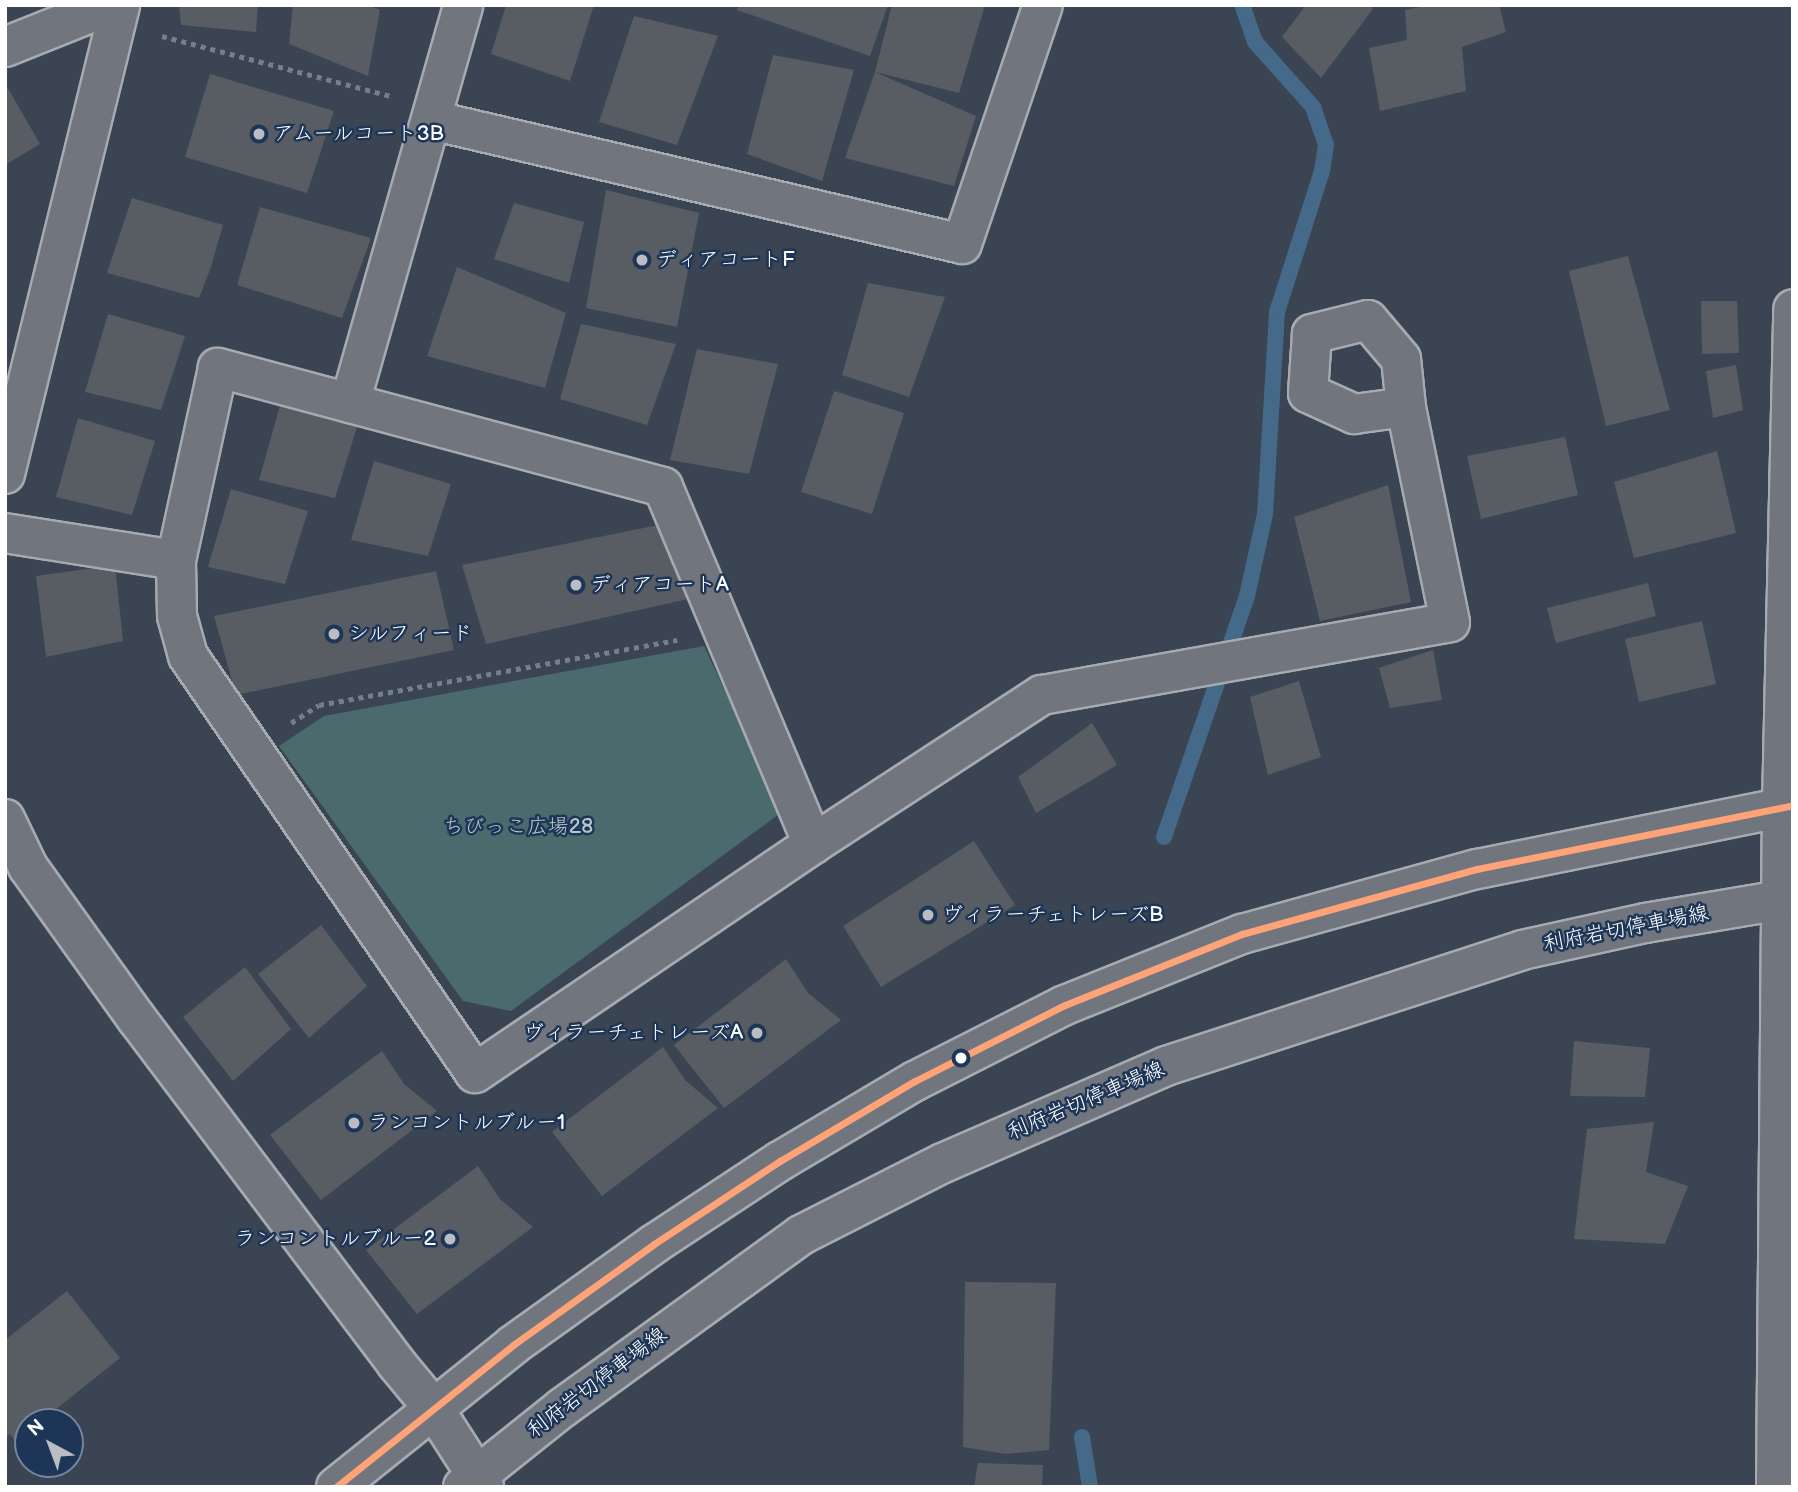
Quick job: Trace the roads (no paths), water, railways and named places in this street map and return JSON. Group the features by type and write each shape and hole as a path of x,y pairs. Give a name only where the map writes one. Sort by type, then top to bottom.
{"street":[{"path":"5,47 110,5"},
{"path":"5,474 120,5"},
{"path":"350,403 463,5"},
{"path":"432,114 962,244 1043,5"},
{"path":"1776,1487 1787,899 1793,309"},
{"path":"813,844 663,487 218,368 176,560 177,616 188,656 475,1073 813,844 1042,695 1450,622 1406,407"},
{"path":"5,533 176,560"},
{"path":"336,1487 513,1345 654,1244 780,1161 915,1081 1065,1005 1255,930 1477,869 1787,805"},
{"path":"5,819 28,867 137,1019 396,1363 434,1409 475,1483"},
{"name":"利府岩切停車場線","path":"475,1483 593,1384 802,1236 955,1157 1166,1066 1522,950 1644,923 1787,899"}],"waterway":[{"path":"1164,837 1247,596 1265,514 1277,312 1322,171 1326,145 1313,107 1255,42 1242,5"},
{"path":"1082,1437 1090,1487"}],"place":[{"name":"アムールコート3B","path":"259,134"},
{"name":"ディアコートF","path":"642,260"},
{"name":"ディアコートA","path":"576,585"},
{"name":"シルフィード","path":"334,634"},
{"name":"ヴィラーチェトレーズB","path":"928,915"},
{"name":"ヴィラーチェトレーズA","path":"757,1033"},
{"name":"ランコントルブルー1","path":"354,1123"},
{"name":"ランコントルブルー2","path":"450,1239"}],"park label":[{"name":"ちびっこ広場28","path":"518,827"}]}
